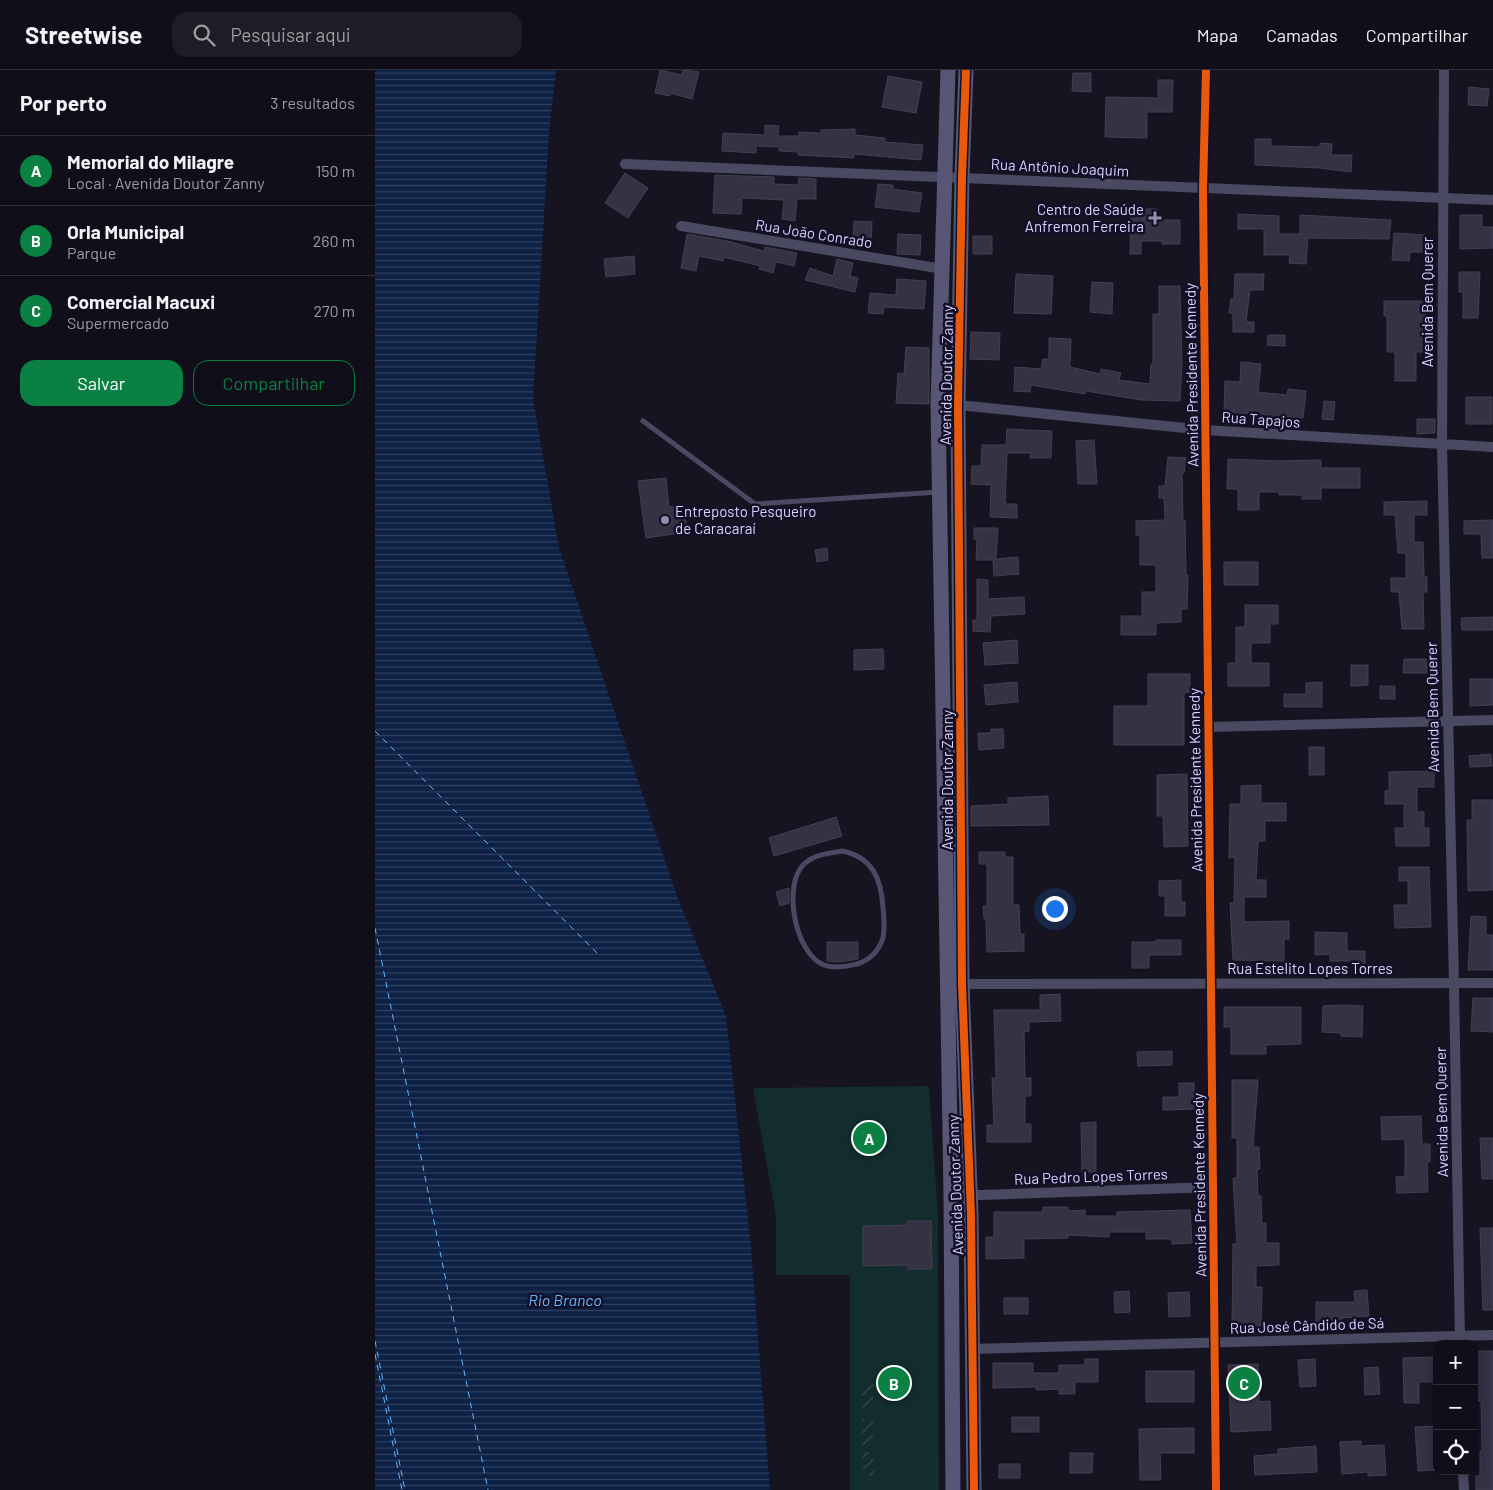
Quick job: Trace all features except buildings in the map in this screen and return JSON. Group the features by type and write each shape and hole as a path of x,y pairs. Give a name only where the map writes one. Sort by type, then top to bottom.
{"street":[{"name":"Avenida Doutor Zanny","path":"948,70 938,403 939,492 954,984 970,1195 974,1490"},
{"name":"Avenida Doutor Zanny","path":"953,1490 951,1196 958,405 961,177 966,70"},
{"name":"Avenida Presidente Kennedy","path":"1206,70 1203,190 1216,1490"},
{"name":"Avenida Bem Querer","path":"1444,70 1442,445 1447,722 1455,983 1459,1340"},
{"name":"Rua Antônio Joaquim","path":"625,164 944,176 1203,190 1493,200"},
{"name":"Rua João Conrado","path":"681,226 943,269"},
{"name":"Rua Tapajos","path":"938,403 1205,430 1493,447"},
{"path":"1209,727 1493,720"},
{"name":"Rua Estelito Lopes Torres","path":"954,984 1493,983"},
{"name":"Rua Pedro Lopes Torres","path":"951,1196 1213,1188"},
{"name":"Rua José Cândido de Sá","path":"1459,1340 1493,1335"},
{"name":"Rua José Cândido de Sá","path":"971,1349 1215,1342 1433,1340"},
{"path":"1463,1475 1464,1490"}],"lane":[{"path":"643,421 755,504 939,492"},
{"path":"843,851 855,854 871,866 878,876 882,889 884,933 881,945 868,959 849,966 833,967 823,965 810,956 798,934 795,916 795,887 798,872 805,863 817,856 830,853 843,851"}],"green space":[{"path":"929,1086 938,1215 939,1490 850,1490 850,1275 776,1275 776,1216 753,1088"},
{"path":"862,1383 873,1383 873,1410 862,1410"},
{"path":"862,1419 873,1419 873,1447 862,1447"},
{"path":"862,1452 873,1452 874,1476 863,1476"}],"water":[{"name":"Rio Branco","path":"375,70 556,70 549,132 533,400 559,548 678,899 726,1016 751,1248 770,1490 375,1490"}],"ferry route":[{"path":"375,731 600,956"},
{"path":"375,928 488,1490"},
{"path":"375,1341 405,1490"},
{"path":"375,1354 402,1490"}],"cycle path":[{"path":"966,70 958,405 962,984 971,1214 974,1490"},
{"path":"1206,70 1203,190 1216,1490"}],"place":[{"name":"Centro de Saúde Anfremon Ferreira","path":"1155,218"},
{"name":"Entreposto Pesqueiro de Caracaraí","path":"665,520"},
{"name":"Memorial do Milagre","path":"869,1138"},
{"name":"Orla Municipal","path":"894,1383"},
{"name":"Comercial Macuxi","path":"1244,1383"}]}
